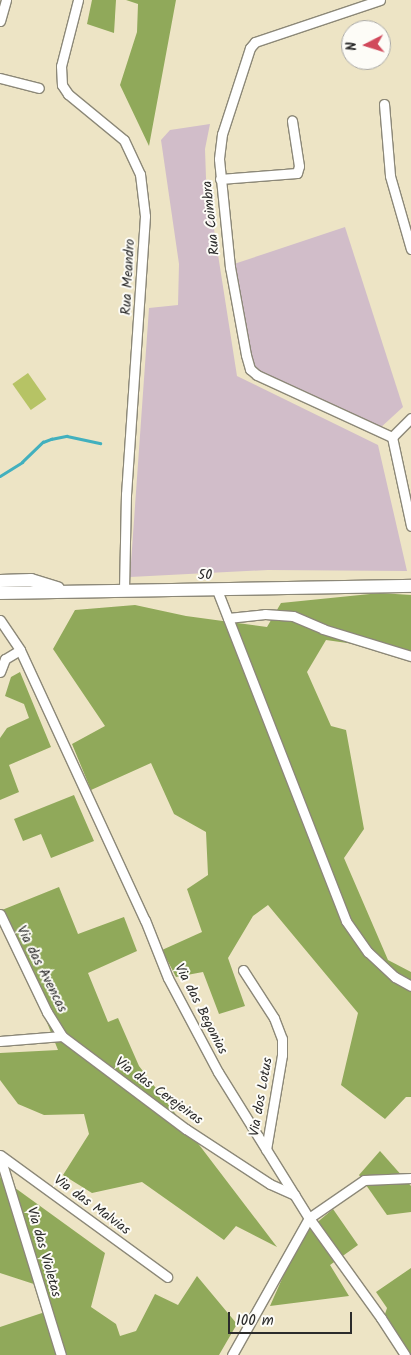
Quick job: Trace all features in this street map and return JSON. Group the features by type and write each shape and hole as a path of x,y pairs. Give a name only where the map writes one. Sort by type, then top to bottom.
{"main road":[{"path":"0,581 31,580 65,591"},
{"name":"50","path":"0,593 411,586"}],"street":[{"path":"0,21 6,0"},
{"name":"Rua Meandro","path":"78,0 61,66 62,85 68,94 124,140 140,174 145,216 127,484 124,590"},
{"name":"Rua Coimbra","path":"380,0 255,42 250,48 222,134 219,158 230,267 250,369 257,375 392,437"},
{"path":"0,78 39,88"},
{"path":"384,104 390,176 411,249"},
{"path":"220,179 297,173 299,166 292,121"},
{"path":"411,418 392,437 411,526"},
{"path":"217,590 346,921 368,952 394,977 411,986"},
{"path":"228,618 265,614 293,616 323,630 411,656"},
{"name":"Via das Begonias","path":"0,620 20,650 145,920 168,978 227,1087 309,1218 405,1355"},
{"path":"0,672 3,659 20,650"},
{"name":"Via das Avencas","path":"0,914 47,1012 62,1036"},
{"name":"Via dos Lotus","path":"243,970 274,1018 282,1039 278,1090 266,1150"},
{"path":"0,1041 62,1036"},
{"name":"Via das Cerejeiras","path":"62,1036 186,1129 270,1184 296,1196"},
{"name":"Via das Malvias","path":"0,1156 167,1277"},
{"name":"Via das Violetas","path":"0,1156 21,1218 36,1276 61,1355"},
{"path":"232,1355 309,1218 364,1180 411,1178"}],"shaded area":[{"path":"210,124 205,149 206,178 237,376 378,445 407,571 268,570 130,577 149,308 178,305 179,264 161,140 170,130"},
{"path":"345,227 403,407 379,429 250,368 231,265"}],"green space":[{"path":"92,0 116,0 114,33 87,24"},
{"path":"126,0 176,0 149,146 120,85 137,32 138,4"},
{"path":"28,373 46,399 31,410 12,384"},
{"path":"380,593 411,595 411,652 326,640 307,672 331,726 346,730 364,829 344,858 388,960 411,972 411,1097 406,1097 385,1119 341,1085 358,1013 268,905 253,916 228,958 245,1006 219,1014 203,972 176,977 162,950 202,932 187,889 208,875 206,832 174,814 151,763 91,790 72,744 105,726 53,649 75,610 135,605 186,616 267,627 281,603"},
{"path":"20,672 51,747 9,765 19,792 0,800 0,738 7,728 29,718 24,704 5,696 11,677"},
{"path":"74,795 94,841 51,858 41,834 23,841 14,819"},
{"path":"59,887 78,934 124,917 137,951 88,973 108,1022 118,1018 139,1066 277,1247 236,1226 224,1240 142,1182 92,1193 63,1175 89,1134 84,1114 44,1115 18,1104 0,1080 0,1053 58,1050 2,910"},
{"path":"380,1151 411,1186 411,1212 387,1215 359,1175"},
{"path":"0,1177 105,1253 91,1307 116,1324 120,1336 136,1331 155,1294 178,1305 197,1276 237,1324 219,1355 0,1355 0,1327 51,1310 43,1287 0,1273"},
{"path":"333,1209 358,1245 330,1265 349,1296 270,1306 301,1236"},
{"path":"411,1268 411,1355 407,1355 383,1320 387,1308 376,1292"}],"waterway":[{"path":"0,476 22,462 43,442 51,439 67,436 100,443"}]}
